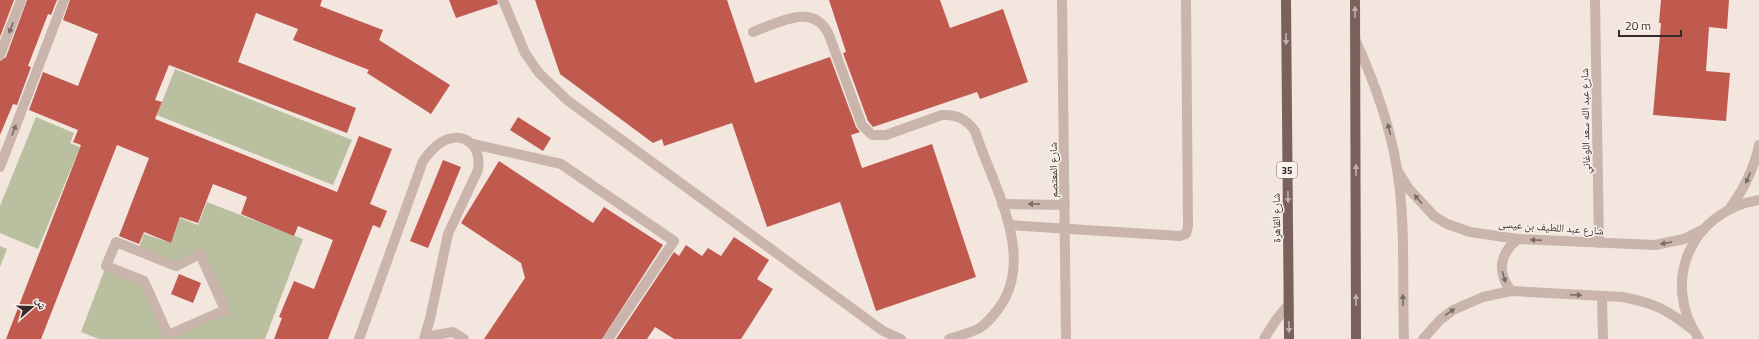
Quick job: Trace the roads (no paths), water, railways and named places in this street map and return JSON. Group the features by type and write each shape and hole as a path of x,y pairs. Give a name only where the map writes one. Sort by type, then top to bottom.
{"main road":[{"name":"شارع القاهرة","path":"1286,0 1290,339"},
{"path":"1355,0 1356,339"}],"street":[{"path":"0,55 21,0"},
{"path":"0,167 64,0"},
{"path":"503,0 525,54 539,73 567,100 876,326 900,339"},
{"name":"شارع المعتصم","path":"1062,0 1066,339"},
{"path":"1009,225 1064,230 1180,236 1183,236 1188,231 1186,0"},
{"name":"شارع عبد الله سعد اللوغاني","path":"1595,0 1600,242"},
{"path":"753,32 802,16 811,17 819,21 825,27 829,35 862,125 872,135 886,135 942,116 951,115 961,117 969,123 975,131 1009,225 1015,258 1015,270 1011,286 1002,303 990,320 978,328 949,339"},
{"path":"1355,39 1380,101 1397,170 1401,229 1404,339"},
{"path":"359,339 423,161 431,150 450,138 459,138 473,144 561,164 674,241 608,339"},
{"path":"464,339 453,332 424,338 448,234 478,170 478,153 473,144"},
{"path":"1730,208 1743,190 1749,177 1759,145"},
{"name":"شارع عبد اللطيف بن عيسى","path":"1397,170 1409,189 1434,216 1447,224 1470,232 1518,239 1654,245 1684,239 1702,230"},
{"path":"1699,339 1693,330 1686,313 1682,296 1682,278 1692,245 1702,230 1715,218 1730,208 1746,202 1759,200"},
{"path":"1002,204 1065,205"},
{"path":"1511,291 1505,283 1501,264 1504,254 1518,239"},
{"path":"116,242 176,266 200,254 225,310 168,335 144,281 106,266 116,242"},
{"path":"1423,339 1440,320 1453,310 1483,297 1511,291 1623,297 1652,303 1672,314 1693,330"},
{"path":"1602,296 1603,339"},
{"path":"1264,339 1276,320 1289,304"}]}
